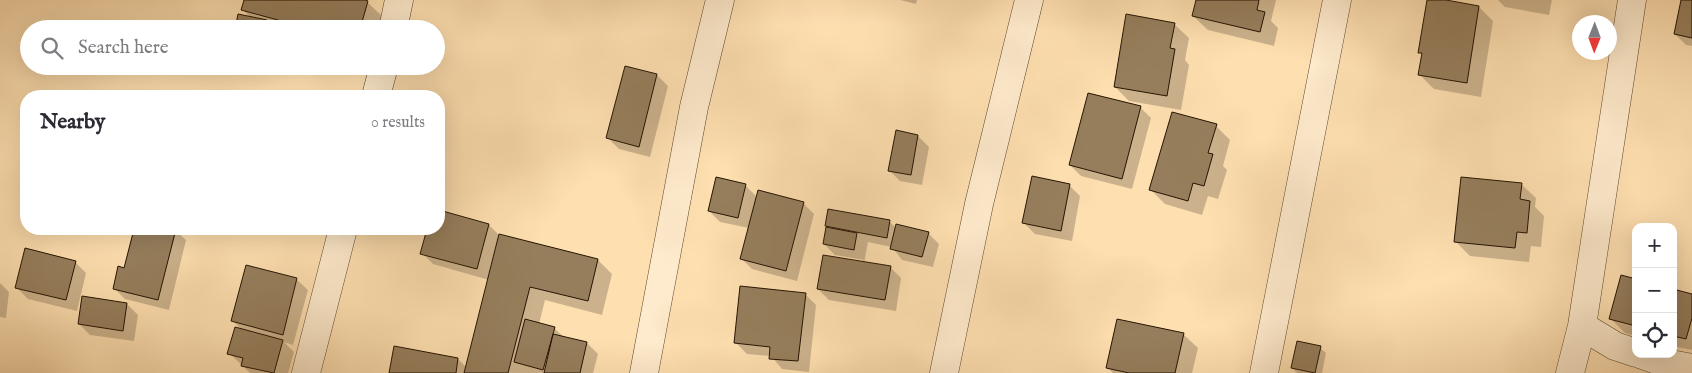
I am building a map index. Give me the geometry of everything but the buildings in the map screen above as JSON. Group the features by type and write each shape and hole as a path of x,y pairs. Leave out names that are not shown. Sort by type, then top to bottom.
{"street":[{"path":"394,20 399,0"},
{"path":"644,373 694,107 720,0"},
{"path":"944,373 979,204 1029,0"},
{"path":"1264,373 1337,0"},
{"path":"1570,373 1582,326 1632,0"},
{"path":"378,90 382,75"},
{"path":"306,373 341,235"},
{"path":"1582,326 1615,346 1632,352"},
{"path":"1651,358 1665,363 1692,368"}]}
